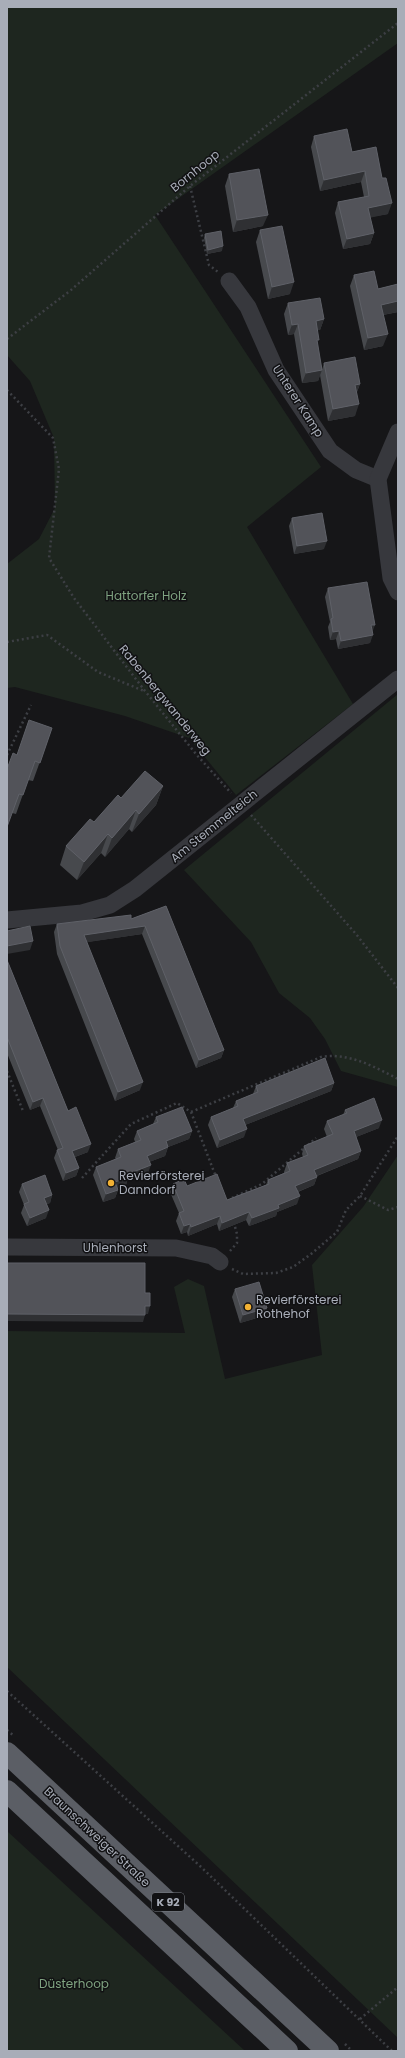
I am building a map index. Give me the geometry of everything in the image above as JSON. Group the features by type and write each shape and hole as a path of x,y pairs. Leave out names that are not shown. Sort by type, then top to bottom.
{"highway":[{"name":"Braunschweiger Straße","path":"7,1753 328,2051"},
{"name":"K 92","path":"7,1791 286,2051"}],"street":[{"name":"Unterer Kamp","path":"229,281 248,307 276,370 330,451 356,470 378,479"},
{"path":"398,432 378,479 392,578 398,592"},
{"name":"Am Stemmelteich","path":"7,920 82,913 110,905 135,890 398,679"},
{"name":"Uhlenhorst","path":"7,1248 176,1248 212,1256 220,1262"}],"path":[{"name":"Bornhoop","path":"7,339 71,290 190,186 398,23"},
{"path":"190,186 209,265 229,281"},
{"name":"Rabenbergwanderweg","path":"7,390 54,438 60,469 49,558 74,598 145,691 196,754 356,934 398,988"},
{"path":"7,642 47,635 98,672 145,691"},
{"path":"7,756 31,705"},
{"path":"191,1112 322,1057 333,1055 377,1068 398,1079"},
{"path":"7,1071 23,1111"},
{"path":"82,1178 131,1124 177,1103 191,1112 219,1183"},
{"path":"233,1221 237,1234 237,1243 220,1262 243,1274 256,1275 276,1273 294,1267 337,1232 346,1210 360,1196 398,1136"},
{"path":"226,1201 262,1184 316,1138"},
{"path":"211,1179 216,1177"},
{"path":"360,1196 388,1210 398,1206"},
{"path":"7,1691 200,1866 392,2051"},
{"path":"360,2019 398,1987"}],"green space":[{"name":"Hattorfer Holz","path":"7,7 398,7 398,43 155,215 321,467 247,527 353,704 236,795 189,738 125,716 15,687 7,688 7,564 39,539 55,508 54,438 30,381 7,355"},
{"path":"398,694 398,1087 341,1071 325,1039 310,1018 279,993 251,942 184,870"},
{"path":"398,1155 398,2038 7,1667 7,1331 185,1333 174,1287 188,1279 204,1286 225,1379 322,1355 312,1265 363,1207"},
{"name":"Düsterhoop","path":"7,1831 245,2051 7,2051"}],"building":[{"path":"347,129 352,152 376,147 382,178 386,178 392,203 368,208 374,233 347,239 338,202 369,196 365,171 324,180 314,136"},
{"path":"259,169 268,215 237,220 229,174"},
{"path":"282,226 294,282 272,287 260,230"},
{"path":"221,231 223,246 208,250 205,234"},
{"path":"374,271 378,289 398,284 398,301 381,305 388,334 368,338 354,275"},
{"path":"320,298 324,319 316,321 319,340 317,340 322,370 306,373 298,324 292,325 288,303"},
{"path":"355,357 360,384 355,385 359,404 333,409 324,363"},
{"path":"322,513 327,541 297,546 292,518"},
{"path":"367,582 375,625 371,625 373,635 341,641 339,631 333,632 331,619 333,618 328,588"},
{"path":"29,720 52,728 40,763 35,761 23,795 19,794 7,827 7,769 13,753 17,755"},
{"path":"145,771 163,786 139,814 136,810 112,838 108,834 84,862 66,846 90,819 94,822 118,795 121,798"},
{"path":"166,906 224,1050 199,1060 145,926 84,935 143,1082 118,1092 60,946 57,924 131,915 131,919"},
{"path":"30,926 33,941 7,946 7,931"},
{"path":"7,960 68,1111 76,1107 91,1144 72,1151 79,1168 66,1173 57,1150 63,1148 43,1098 33,1102 7,1037"},
{"path":"325,1058 334,1083 243,1119 247,1129 220,1140 211,1117 238,1106 236,1101 258,1092 256,1086"},
{"path":"374,1098 382,1120 354,1131 361,1151 314,1170 317,1177 295,1186 300,1196 278,1205 279,1208 252,1218 249,1212 222,1223 220,1216 191,1227 190,1224 184,1226 179,1213 184,1211 173,1184 184,1179 187,1186 217,1174 227,1200 269,1184 268,1180 290,1171 287,1163 308,1155 304,1146 333,1134 327,1121 347,1113 345,1110"},
{"path":"182,1107 192,1131 166,1141 168,1147 147,1156 151,1165 128,1174 129,1177 115,1182 118,1190 106,1194 96,1167 121,1157 118,1149 141,1140 137,1131 158,1122 156,1117"},
{"path":"45,1175 52,1195 44,1198 49,1210 30,1218 24,1204 29,1202 22,1184"},
{"path":"7,1263 145,1263 145,1293 150,1293 150,1306 145,1306 145,1315 7,1314"},
{"path":"259,1282 267,1308 243,1315 235,1289"}],"place":[{"name":"Revierförsterei Danndorf","path":"111,1183"},
{"name":"Revierförsterei Rothehof","path":"248,1307"}]}
